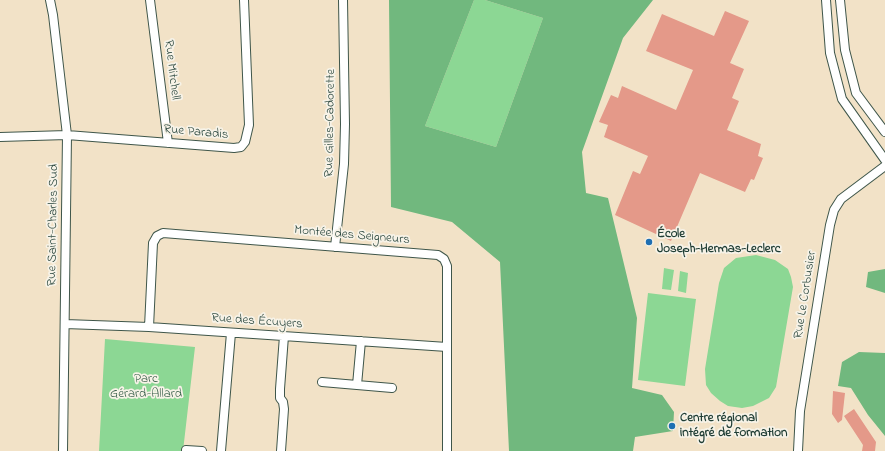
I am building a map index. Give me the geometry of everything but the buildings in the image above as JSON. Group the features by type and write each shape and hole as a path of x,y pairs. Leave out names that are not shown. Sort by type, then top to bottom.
{"street":[{"name":"Rue Saint-Charles Sud","path":"50,0 67,135 66,324 63,451"},
{"name":"Rue Mitchell","path":"150,0 168,143"},
{"name":"Rue Paradis","path":"0,137 67,135 234,148 241,147 245,142 249,125 244,0"},
{"name":"Rue Gilles-Cadorette","path":"335,247 344,164 345,124 343,0"},
{"path":"826,0 830,53 842,99 885,160"},
{"path":"840,0 845,50 856,93 885,132"},
{"name":"Rue Le Corbusier","path":"798,451 800,408 830,225 834,210 841,199 885,166"},
{"name":"Montée des Seigneurs","path":"149,327 153,243 157,236 163,233 438,255 444,259 447,266 447,451"},
{"name":"Rue des Écuyers","path":"66,324 149,327 447,347"},
{"path":"221,451 231,333"},
{"path":"281,451 284,409 283,402 280,398 280,389 284,336"},
{"path":"357,385 361,341"},
{"path":"322,382 392,388"},
{"path":"186,450 202,451"}],"green space":[{"path":"389,0 474,0 425,126 496,147 543,18 485,0 653,0 623,38 582,152 586,193 608,198 637,318 632,388 662,395 674,412 673,431 635,437 633,451 509,451 500,262 452,222 391,207"},
{"path":"474,0 485,0 543,18 496,147 425,126"},
{"path":"756,255 775,260 788,269 793,287 776,387 769,398 753,406 742,408 728,406 711,393 706,385 705,369 719,283 724,268 736,258"},
{"path":"664,268 674,270 671,290 662,289"},
{"path":"885,269 885,293 866,287 868,272"},
{"path":"680,271 688,273 686,293 678,291"},
{"path":"648,293 696,299 685,386 638,380"},
{"name":"Parc Gérard-Allard","path":"105,339 195,347 183,451 99,451"},
{"path":"859,352 885,353 885,436 868,415 851,388 838,386 842,362"}],"place":[{"name":"École Joseph-Hermas-Leclerc","path":"649,242"},
{"name":"Centre régional intégré de formation","path":"672,426"}]}
